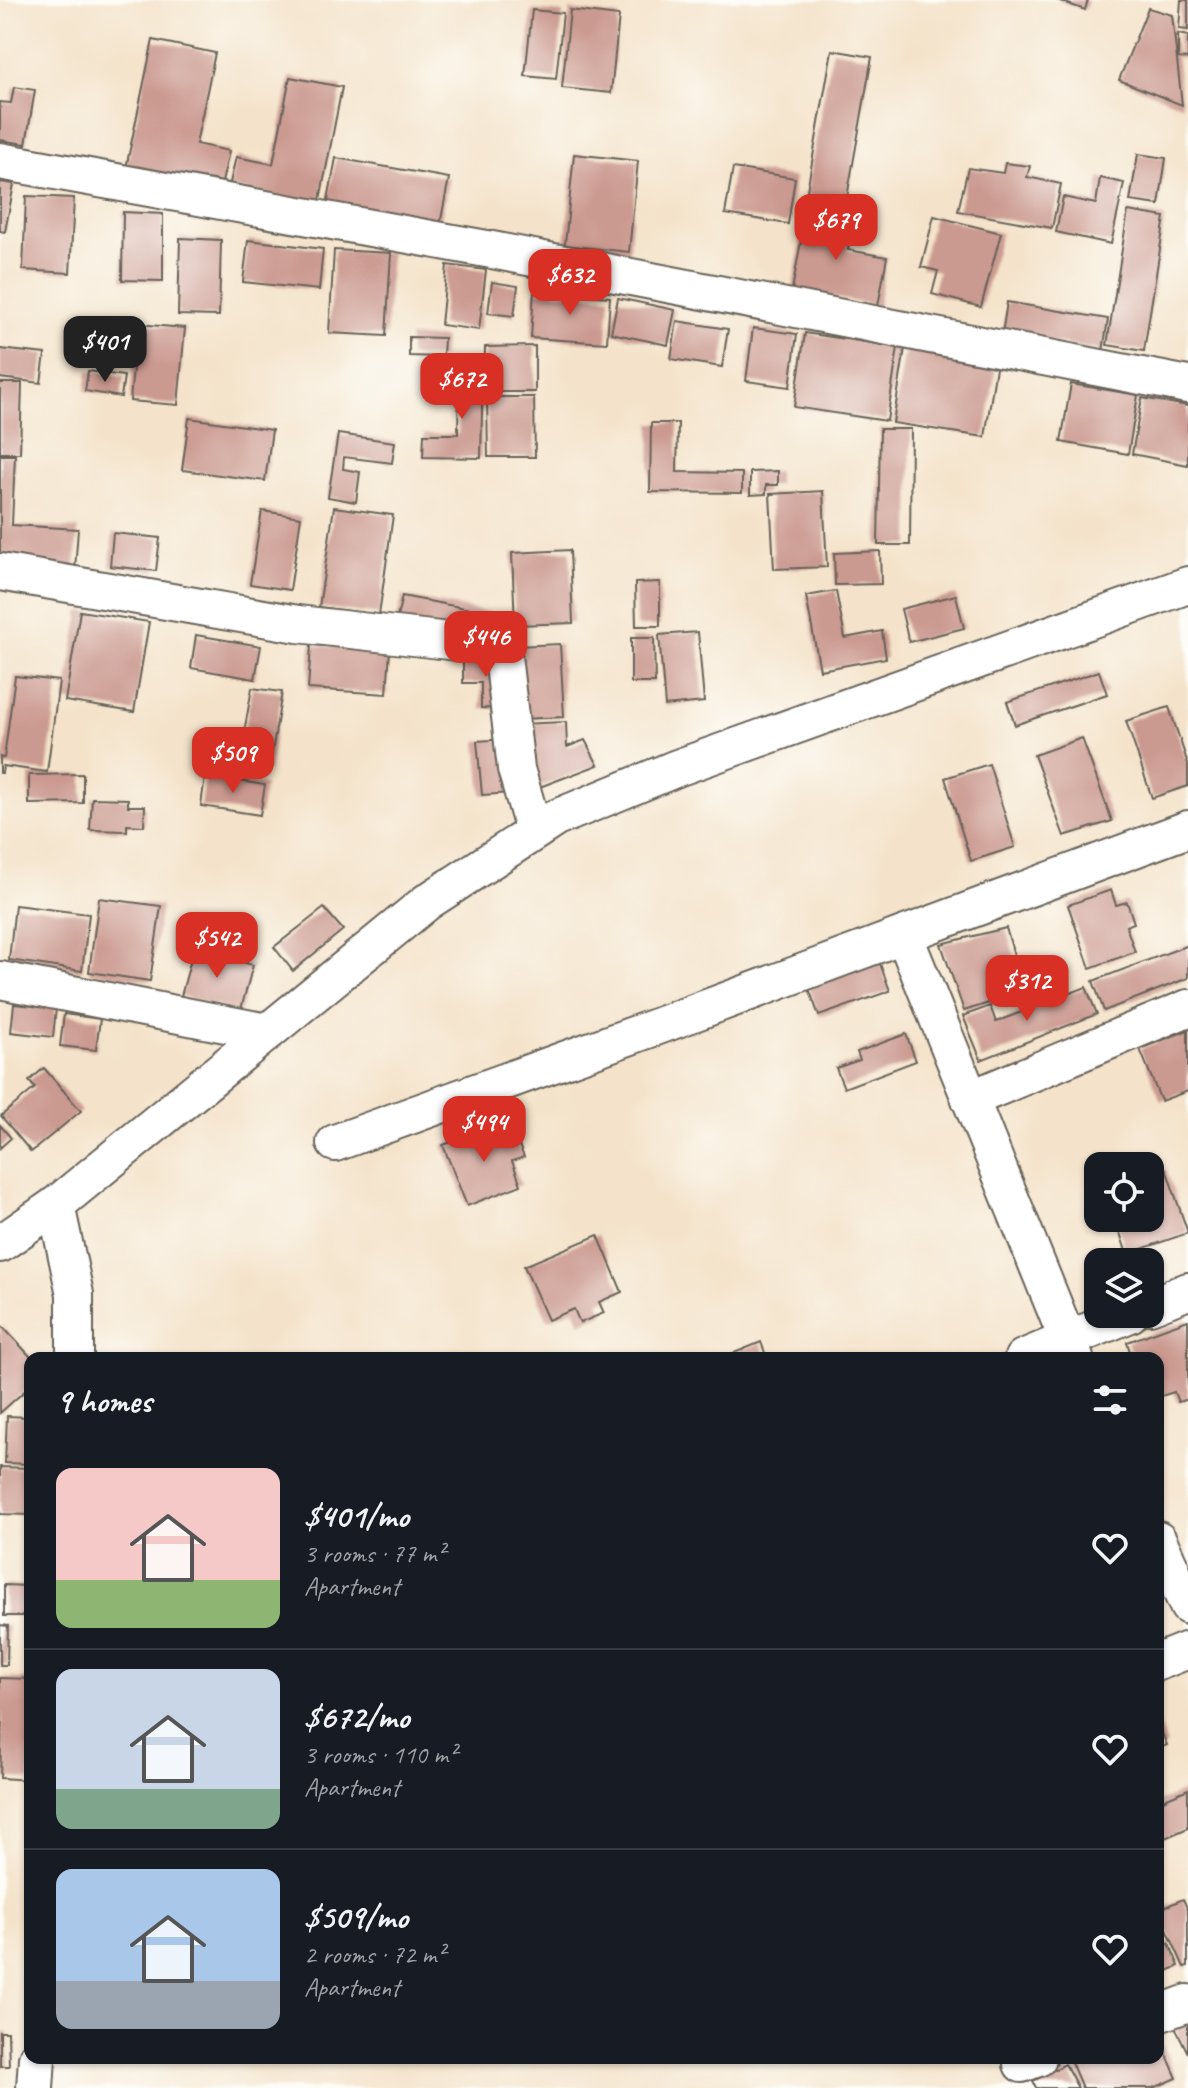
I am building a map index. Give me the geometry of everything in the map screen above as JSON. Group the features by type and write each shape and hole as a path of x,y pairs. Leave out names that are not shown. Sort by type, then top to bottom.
{"street":[{"path":"0,161 492,250 1188,385"},
{"path":"0,572 298,624 502,647 516,769 534,831"},
{"path":"0,1244 56,1205 427,902 556,818 677,768 1188,585"},
{"path":"335,1143 1188,829"},
{"path":"904,935 1070,1349 1106,1328"},
{"path":"0,980 267,1032"},
{"path":"970,1099 1188,1008"},
{"path":"56,1205 75,1294 75,1352"},
{"path":"1164,1300 1188,1291"},
{"path":"1164,1553 1188,1606"},
{"path":"1164,1660 1188,1650"},
{"path":"1164,2012 1188,2003"},
{"path":"35,2088 37,2064"}],"building":[{"path":"1057,0 1088,0 1085,10"},
{"path":"1181,0 1188,0 1188,30 1179,29"},
{"path":"1148,8 1172,15 1182,105 1119,80"},
{"path":"532,10 563,13 556,79 525,76"},
{"path":"570,10 619,16 611,93 562,88"},
{"path":"1178,34 1188,36 1188,59 1178,58"},
{"path":"153,40 215,53 196,144 229,151 221,187 126,168"},
{"path":"832,50 872,57 846,203 806,196"},
{"path":"290,77 342,87 319,205 229,187 236,157 273,164"},
{"path":"14,87 35,90 26,144 0,140 0,102 11,103"},
{"path":"574,154 638,161 629,252 565,245"},
{"path":"1138,154 1166,158 1159,205 1130,201"},
{"path":"336,158 449,178 440,225 327,205"},
{"path":"1005,163 1030,166 1027,177 1061,184 1052,228 958,211 968,168 1003,173"},
{"path":"733,168 795,178 788,224 725,214"},
{"path":"1100,178 1124,183 1111,244 1056,232 1063,197 1096,204"},
{"path":"0,182 14,184 5,232 0,231"},
{"path":"26,196 74,198 70,273 23,270"},
{"path":"807,209 854,217 848,250 887,257 878,306 792,290"},
{"path":"1128,211 1165,217 1144,351 1107,345"},
{"path":"123,212 163,214 163,281 122,280"},
{"path":"934,216 1001,233 981,307 932,294 938,271 921,267"},
{"path":"180,238 221,240 219,316 178,315"},
{"path":"248,240 323,249 319,290 243,282"},
{"path":"334,250 391,253 386,336 329,333"},
{"path":"447,265 486,270 479,330 441,325"},
{"path":"492,282 518,286 514,316 488,313"},
{"path":"534,291 610,297 607,343 531,338"},
{"path":"618,298 675,310 668,345 611,333"},
{"path":"1007,302 1108,319 1103,351 1002,334"},
{"path":"677,321 728,329 722,367 671,359"},
{"path":"137,324 185,328 178,405 130,401"},
{"path":"753,328 797,334 790,387 746,381"},
{"path":"805,333 898,347 887,421 794,407"},
{"path":"409,337 444,338 443,357 409,356"},
{"path":"535,346 535,392 484,392 485,347"},
{"path":"905,348 997,361 985,437 893,423"},
{"path":"0,349 45,354 41,383 0,378"},
{"path":"459,367 483,367 481,458 423,457 424,434 458,434"},
{"path":"88,371 124,376 121,397 85,391"},
{"path":"0,383 22,383 20,453 0,453"},
{"path":"1071,384 1138,395 1128,454 1061,442"},
{"path":"487,397 534,397 535,457 488,457"},
{"path":"1142,398 1188,406 1188,465 1132,454"},
{"path":"189,418 272,430 265,481 182,470"},
{"path":"651,423 678,423 677,472 742,473 742,493 650,492"},
{"path":"880,429 911,429 910,545 878,545"},
{"path":"338,434 395,442 392,463 344,457 343,469 360,472 356,502 328,497"},
{"path":"0,455 15,455 12,525 78,529 75,570 0,565"},
{"path":"778,471 778,485 766,485 766,494 750,495 750,472"},
{"path":"823,491 827,567 774,569 770,494"},
{"path":"334,507 393,515 379,615 319,607"},
{"path":"262,511 301,517 290,590 250,584"},
{"path":"113,533 160,538 156,571 110,566"},
{"path":"570,550 573,623 515,625 512,553"},
{"path":"880,551 881,584 835,585 834,553"},
{"path":"660,582 660,626 636,626 635,583"},
{"path":"836,591 845,638 882,631 886,658 820,670 806,596"},
{"path":"956,595 964,628 909,642 901,609"},
{"path":"402,596 491,613 492,638 396,622"},
{"path":"80,611 149,622 134,712 65,701"},
{"path":"698,632 704,702 665,706 659,635"},
{"path":"196,635 261,646 255,679 191,668"},
{"path":"631,638 654,638 655,683 631,683"},
{"path":"560,644 564,717 520,719 516,646"},
{"path":"311,645 390,650 387,694 308,689"},
{"path":"463,658 502,658 502,709 481,708 481,683 463,683"},
{"path":"1099,671 1107,694 1015,725 1007,702"},
{"path":"15,676 59,681 47,772 3,766 0,773 0,757 4,758"},
{"path":"252,688 282,692 269,771 238,766"},
{"path":"1169,707 1188,764 1188,786 1152,798 1126,721"},
{"path":"566,722 567,747 585,740 598,765 529,791 520,724"},
{"path":"1082,738 1112,821 1064,836 1034,755"},
{"path":"508,739 512,793 482,795 477,741"},
{"path":"989,764 1015,847 971,861 945,778"},
{"path":"83,774 83,803 29,804 29,775"},
{"path":"205,776 265,785 260,815 201,806"},
{"path":"92,798 128,799 128,806 145,806 144,826 127,825 127,831 90,830"},
{"path":"1111,890 1116,905 1127,902 1134,923 1126,926 1135,952 1090,968 1068,905"},
{"path":"99,898 161,906 150,981 89,972"},
{"path":"15,905 89,914 82,971 9,960"},
{"path":"324,908 343,930 293,971 274,947"},
{"path":"1006,928 1020,975 989,984 992,1002 964,1011 941,944"},
{"path":"1188,945 1188,978 1104,1011 1093,981"},
{"path":"194,948 253,965 240,1013 181,996"},
{"path":"879,961 890,991 819,1016 808,986"},
{"path":"1086,987 1097,1014 981,1060 963,1016 990,1006 996,1022"},
{"path":"14,1004 56,1008 53,1037 11,1032"},
{"path":"64,1014 100,1019 96,1050 60,1046"},
{"path":"1188,1030 1188,1091 1161,1101 1140,1049"},
{"path":"906,1034 916,1061 844,1088 836,1068 860,1060 857,1052"},
{"path":"44,1068 81,1111 31,1152 1,1116 35,1088 29,1081"},
{"path":"0,1125 11,1138 0,1148"},
{"path":"497,1125 503,1140 515,1136 524,1157 512,1161 521,1185 467,1206 443,1145"},
{"path":"1164,1170 1188,1233 1144,1248 1125,1248 1120,1232 1164,1232"},
{"path":"598,1235 622,1292 599,1302 604,1313 580,1323 574,1309 548,1320 524,1266"},
{"path":"1188,1320 1188,1399 1178,1402 1174,1392 1164,1395 1164,1352 1130,1352 1127,1342"},
{"path":"0,1327 26,1352 24,1391 0,1413"},
{"path":"761,1342 765,1352 737,1352"},
{"path":"7,1416 24,1417 24,1464 5,1463"},
{"path":"0,1467 24,1468 24,1515 0,1514"},
{"path":"4,1585 24,1586 24,1616 4,1616"},
{"path":"0,1625 8,1626 7,1665 0,1665"},
{"path":"0,1678 24,1679 24,1780 0,1778"},
{"path":"1188,1789 1188,1828 1164,1838 1164,1799"},
{"path":"1183,1899 1188,1910 1188,1966 1184,1967 1164,1923 1164,1907"},
{"path":"1169,1943 1179,1966 1164,1972 1164,1945"},
{"path":"1188,2016 1188,2053 1173,2023"},
{"path":"0,2032 8,2032 9,2066 0,2066"},
{"path":"1164,2049 1177,2078 1154,2088 1082,2088 1072,2064 1164,2064"},
{"path":"1065,2064 1078,2088 1036,2088 1033,2081"}]}
